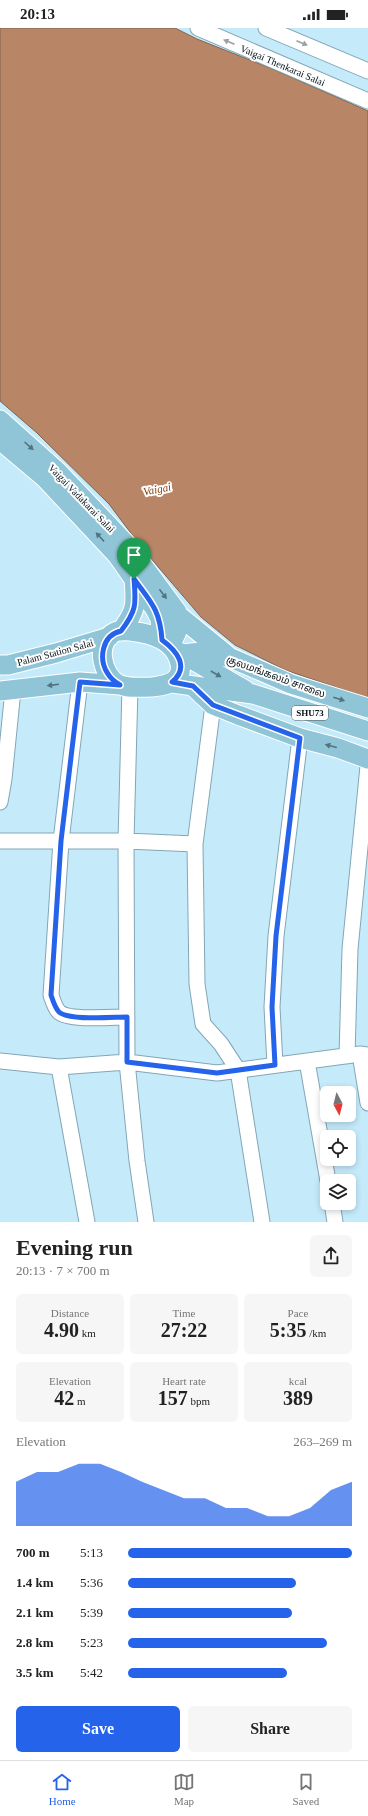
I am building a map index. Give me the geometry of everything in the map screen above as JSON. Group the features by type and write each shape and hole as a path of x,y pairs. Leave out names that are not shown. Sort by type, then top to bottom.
{"main road":[{"name":"Vaigai Vadakarai Salai","path":"0,420 57,472 129,547 178,615 231,658"},
{"name":"Vaigai Vadakarai Salai","path":"0,440 45,478 117,555 155,609 172,647"},
{"path":"125,686 108,675 103,662 104,648 131,618 134,609 134,579"},
{"path":"172,682 178,676 181,667 172,647 180,623 178,615"},
{"name":"SHU73","path":"115,634 144,633 172,647 253,694"},
{"name":"Palam Station Salai","path":"0,665 8,665 56,653 115,634"},
{"name":"குலமங்கலம் சாலை","path":"172,647 231,658 291,684 368,708"},
{"name":"SHU73","path":"6,691 80,682 125,686 155,686 172,682 253,694 368,731"},
{"path":"193,686 213,705 300,738 338,748 368,759"}],"street":[{"name":"Vaigai Thenkarai Salai","path":"198,28 368,102"},
{"path":"266,28 368,71"},
{"path":"80,682 61,841 51,995 54,1005 60,1013 69,1016 127,1017"},
{"path":"125,686 127,1062 137,1161 146,1222"},
{"path":"0,802 4,779 6,691"},
{"path":"213,705 195,844 197,984 203,1024 221,1044 238,1070 262,1222"},
{"path":"275,1065 272,1007 276,936 300,738"},
{"path":"368,766 350,949 358,1055 368,1103"},
{"path":"0,841 126,841 195,844"},
{"path":"0,1062 59,1067 127,1062 217,1073 358,1055"},
{"path":"308,1061 327,1174"},
{"path":"59,1067 87,1222"},
{"path":"333,1210 335,1222"}],"water":[{"name":"Vaigai","path":"0,28 175,28 197,39 275,70 368,111 368,698 285,670 235,645 201,617 142,548 109,504 37,433 0,401"}],"route":[{"path":"134,579 155,609 160,619 162,640 175,650 178,656 181,667 180,672 176,679 172,682 193,686 213,705 300,738 276,936 272,1007 275,1065 217,1073 127,1062 127,1017 69,1016 60,1013 54,1005 51,995 61,841 70,755 80,682 120,685 108,675 104,668 103,654 109,637 116,632 121,631 133,614 135,599 134,579"}]}
